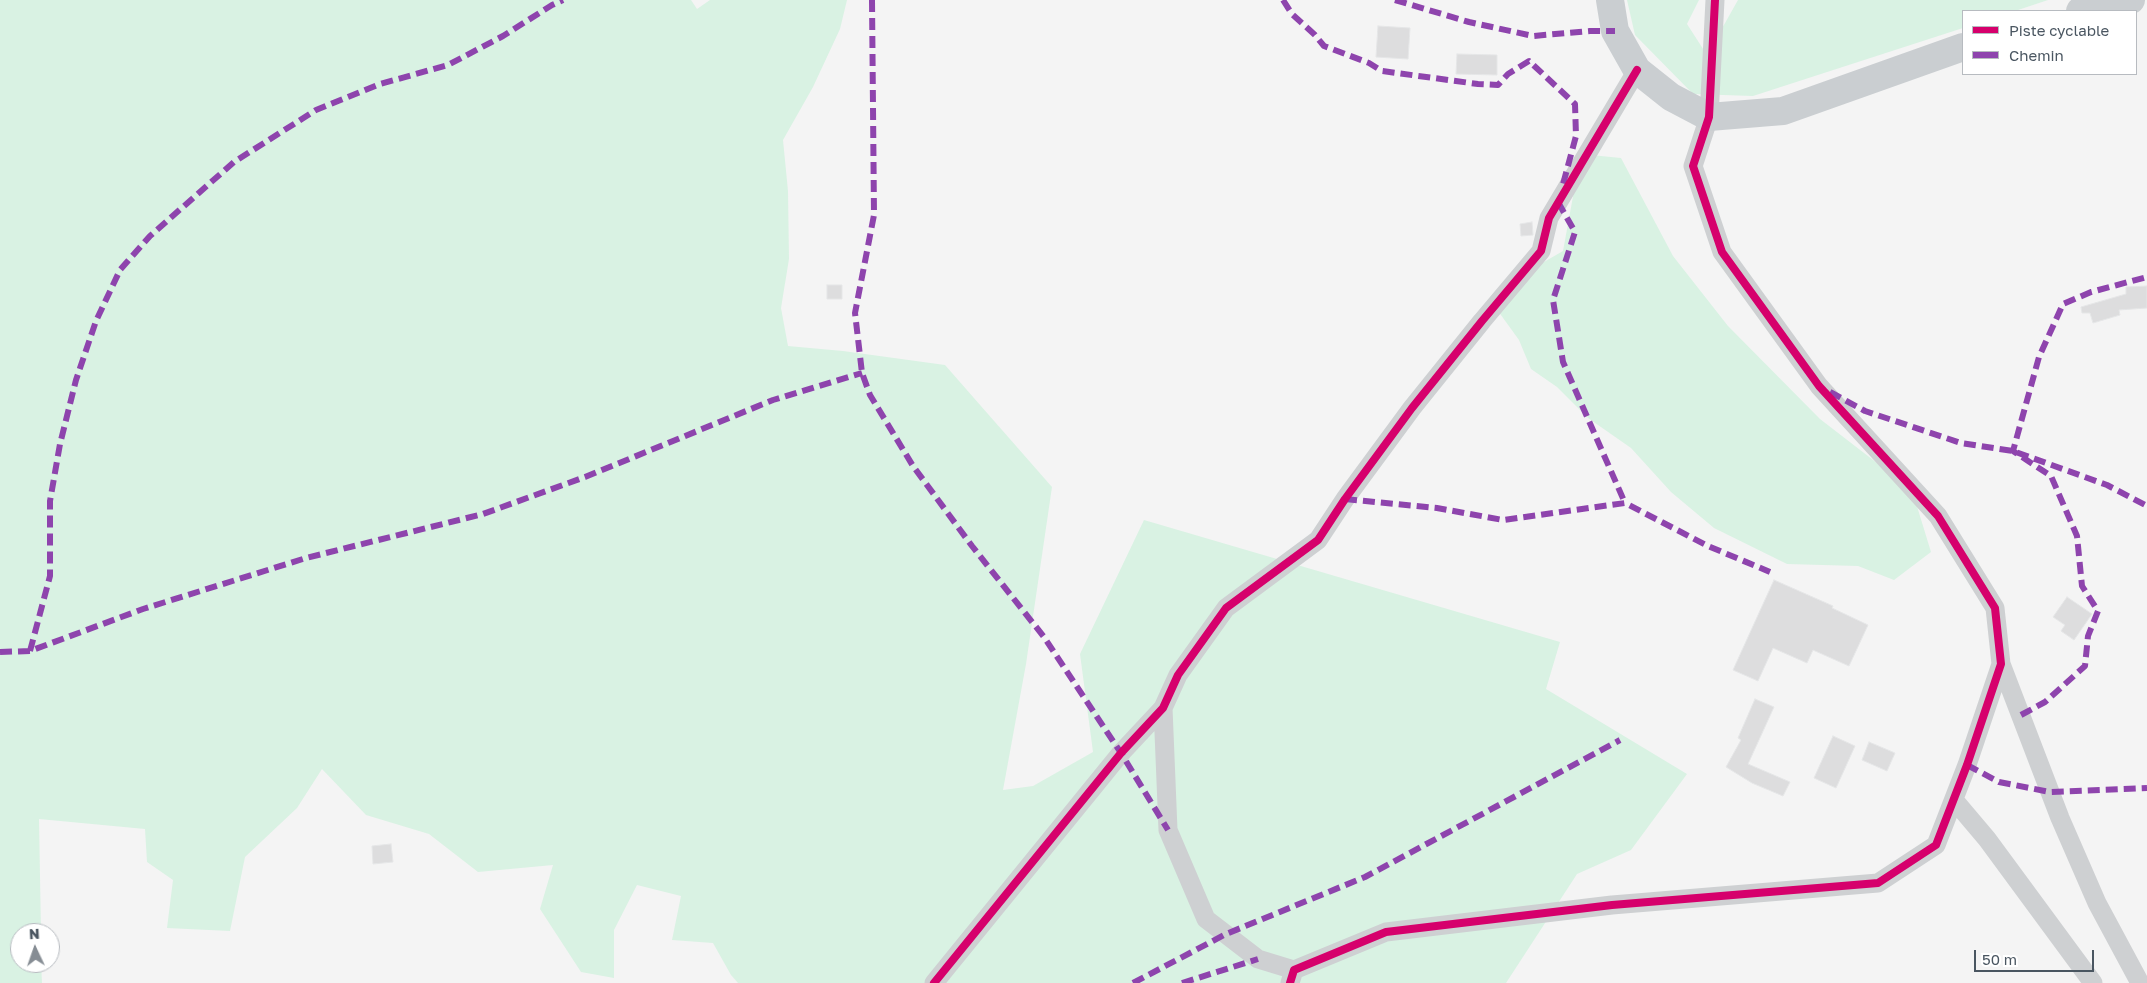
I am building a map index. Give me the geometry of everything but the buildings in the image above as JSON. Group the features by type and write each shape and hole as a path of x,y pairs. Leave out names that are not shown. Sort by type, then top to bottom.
{"main road":[{"path":"1610,0 1615,31 1637,70 1671,97 1709,117 1783,111 1962,47"},
{"path":"2085,10 2131,0"}],"street":[{"path":"1715,0 1709,117 1693,166 1722,252 1819,386 1938,516 1995,608 2001,664 2074,852 2097,904 2140,983"},
{"path":"934,983 1121,753 1163,708 1178,675 1226,608 1318,540 1345,499 1412,408 1541,251 1549,218 1637,70"},
{"path":"1163,708 1168,830 1206,919 1258,959 1292,976 1386,932 1612,905 1878,883 1936,845 1954,800 2001,664"},
{"path":"1954,800 1987,839 2093,983"}],"green space":[{"path":"0,0 691,0 697,9 710,0 847,0 840,29 813,87 783,140 788,191 789,259 781,308 788,346 843,351 945,365 1052,487 1026,664 1003,790 1033,786 1093,752 1080,654 1144,520 1560,642 1546,689 1687,774 1631,850 1577,874 1506,983 738,983 731,975 713,943 672,940 681,896 637,885 614,930 614,978 581,972 540,909 553,865 478,872 429,834 366,815 322,769 297,808 245,857 230,931 167,928 173,880 147,862 145,829 39,819 41,923 10,923 10,973 42,973 42,983 0,983"},
{"path":"1627,0 1699,0 1687,24 1707,55 1738,0 2048,0 2018,10 1962,10 1962,28 1753,96 1693,94 1635,35"},
{"path":"1591,155 1621,158 1673,256 1728,326 1820,419 1912,490 1931,552 1894,580 1858,566 1787,564 1714,528 1671,492 1631,448 1588,418 1557,387 1531,369 1519,340 1498,311 1537,266 1563,251 1574,191"}],"marked path":[{"path":"30,651 50,576 50,501 60,444 76,380 96,321 120,270 150,236 234,162 316,110 380,84 448,65 503,36 563,0"},
{"path":"872,0 874,215 855,313 862,373 870,395 913,466 972,546 1044,637 1121,753 1168,830"},
{"path":"1283,0 1292,14 1324,46 1369,63 1382,71 1498,85 1508,74 1529,61 1575,104 1576,136 1562,188"},
{"path":"1395,0 1469,22 1533,36 1590,31 1615,31"},
{"path":"1558,202 1575,232 1553,300 1563,362 1625,503"},
{"path":"2021,715 2045,702 2085,666 2088,636 2098,611 2082,586 2077,536 2051,476 2013,451 2039,357 2063,304 2091,292 2147,277"},
{"path":"0,652 30,651 143,609 306,558 483,514 585,477 773,400 862,373"},
{"path":"1830,392 1865,411 1961,443 2013,451 2107,485 2147,506"},
{"path":"1345,499 1437,508 1503,520 1625,503 1708,546 1770,572"},
{"path":"1133,983 1226,934 1365,877 1620,740"},
{"path":"1967,765 1999,782 2050,792 2147,788"},
{"path":"1182,983 1258,959"}],"cycle path":[{"path":"1290,983 1294,970 1386,932 1612,905 1878,883 1936,845 1967,765 2001,664 1995,608 1938,516 1819,386 1722,252 1693,166 1709,117 1715,0"},
{"path":"934,983 1121,753 1163,708 1178,675 1226,608 1318,540 1345,499 1412,408 1541,251 1549,218 1637,70"}]}
